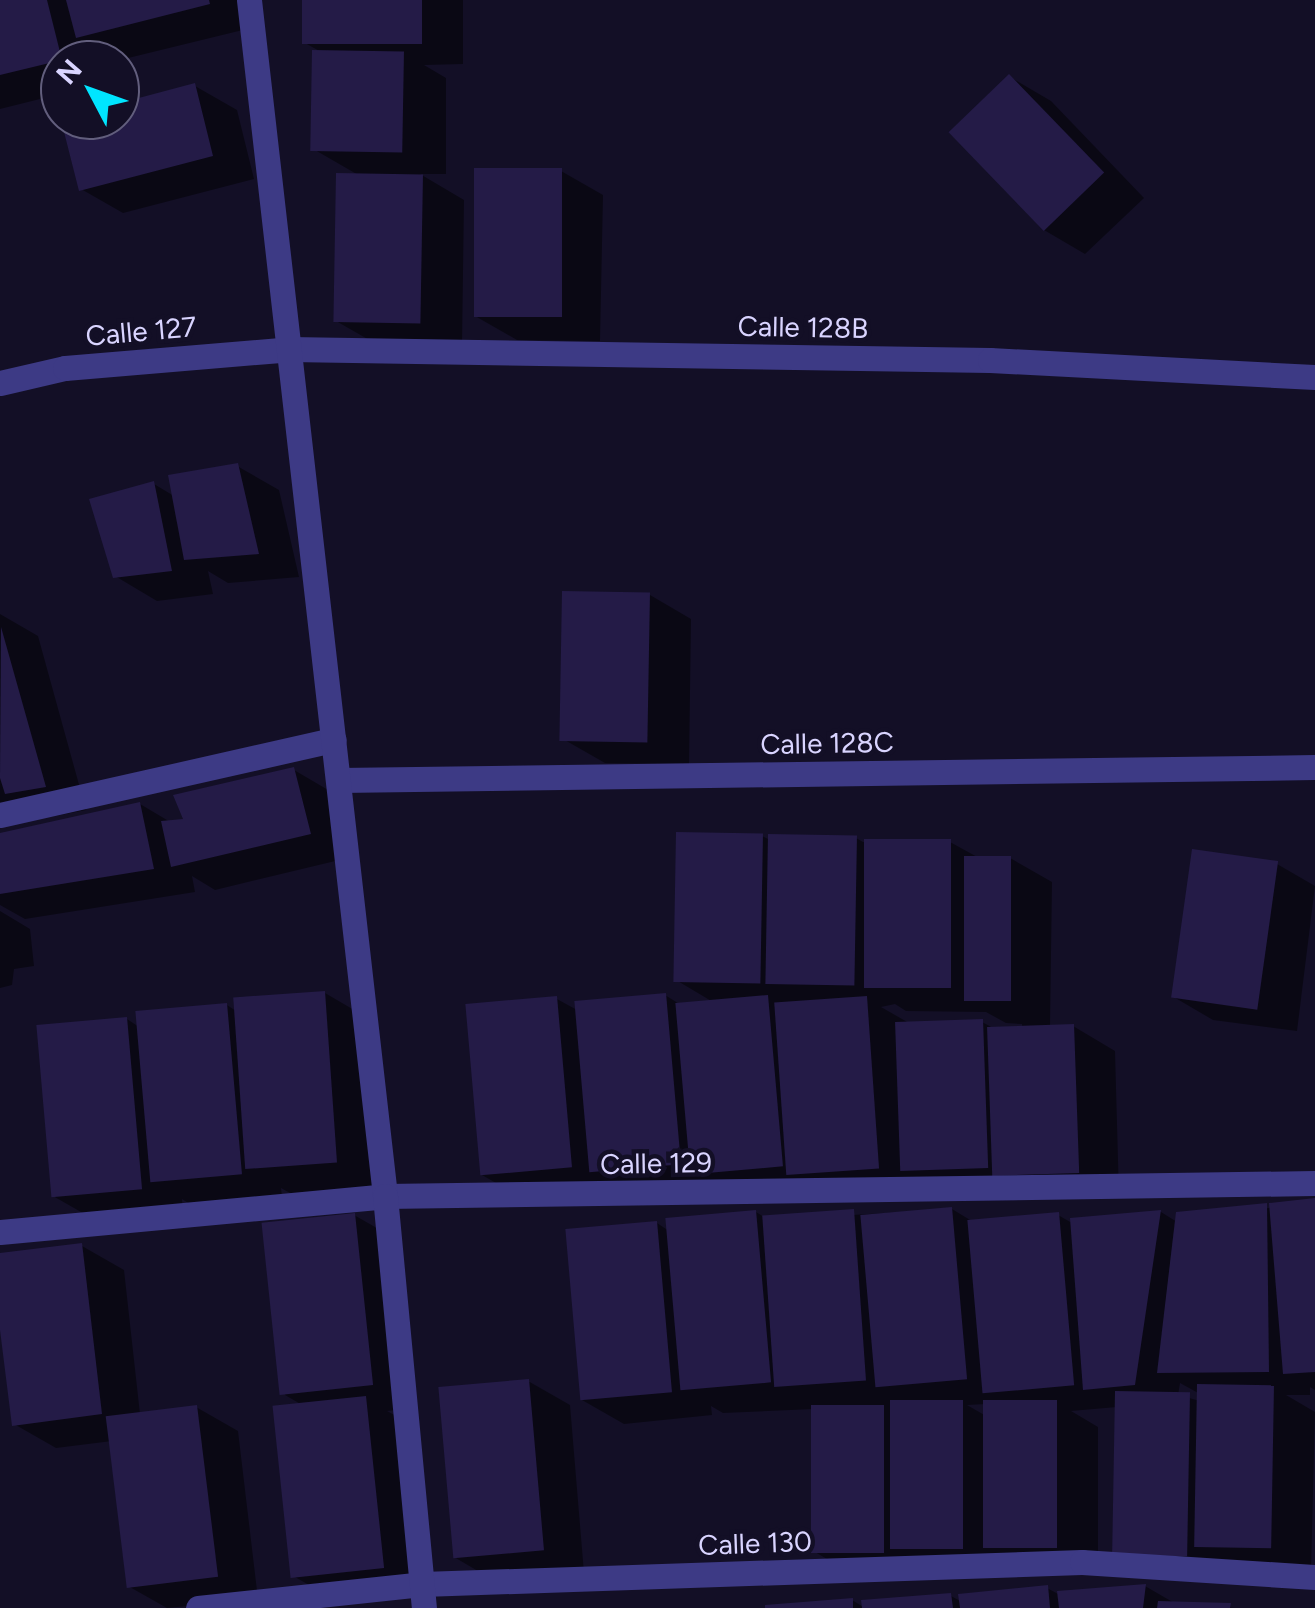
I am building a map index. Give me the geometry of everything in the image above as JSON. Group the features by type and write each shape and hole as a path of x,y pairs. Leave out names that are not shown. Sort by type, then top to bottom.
{"street":[{"path":"249,0 385,1196 423,1596"},
{"name":"Calle 128B","path":"289,349 990,360 1315,377"},
{"name":"Calle 127","path":"0,382 64,368 289,349"},
{"path":"0,815 334,740"},
{"name":"Calle 128C","path":"339,780 1315,767"},
{"name":"Calle 129","path":"0,1232 385,1196 1315,1183"},
{"name":"Calle 130","path":"198,1608 1082,1562 1315,1577"}],"building":[{"path":"0,0 47,0 57,40 40,40 40,65 0,75"},
{"path":"66,0 209,0 210,4 76,38"},
{"path":"302,0 422,0 422,44 302,44"},
{"path":"312,50 404,52 402,153 310,151"},
{"path":"1009,74 1104,173 1044,231 949,132"},
{"path":"195,83 213,156 79,191 66,140 140,140 140,98"},
{"path":"474,168 562,168 562,317 474,317"},
{"path":"336,173 423,175 420,323 333,322"},
{"path":"238,463 259,554 184,560 168,475"},
{"path":"154,481 172,571 113,578 89,499"},
{"path":"562,591 650,593 647,743 559,741"},
{"path":"1,627 46,787 5,794 0,778"},
{"path":"294,767 311,834 171,867 161,821 183,819 173,795"},
{"path":"140,802 154,869 0,894 0,833"},
{"path":"676,832 763,834 760,983 673,982"},
{"path":"768,834 857,836 854,986 765,984"},
{"path":"864,839 951,839 951,988 864,988"},
{"path":"1192,849 1278,861 1257,1010 1171,998"},
{"path":"964,856 1011,856 1011,1001 964,1001"},
{"path":"325,991 337,1163 245,1169 233,997"},
{"path":"666,993 681,1164 589,1172 574,1001"},
{"path":"768,995 783,1166 690,1174 675,1003"},
{"path":"557,996 572,1167 480,1175 465,1004"},
{"path":"867,996 879,1169 786,1175 774,1002"},
{"path":"227,1003 242,1174 150,1182 135,1011"},
{"path":"127,1017 142,1189 51,1197 36,1025"},
{"path":"983,1019 988,1168 900,1171 895,1022"},
{"path":"1074,1024 1079,1173 992,1176 987,1027"},
{"path":"1315,1198 1315,1372 1283,1374 1269,1203"},
{"path":"1267,1203 1269,1372 1157,1373 1176,1212"},
{"path":"952,1207 967,1379 875,1387 860,1215"},
{"path":"854,1209 866,1381 774,1387 762,1215"},
{"path":"756,1210 771,1382 680,1390 665,1218"},
{"path":"1161,1210 1135,1385 1083,1390 1070,1218"},
{"path":"1059,1212 1074,1385 983,1393 967,1220"},
{"path":"355,1213 373,1385 280,1395 262,1223"},
{"path":"657,1221 672,1392 580,1400 565,1229"},
{"path":"82,1243 102,1414 12,1426 0,1330 0,1253"},
{"path":"529,1379 544,1550 453,1558 438,1387"},
{"path":"1197,1384 1274,1385 1271,1548 1194,1547"},
{"path":"1115,1391 1190,1392 1187,1556 1112,1555"},
{"path":"366,1396 384,1568 291,1578 273,1406"},
{"path":"890,1400 963,1400 963,1549 890,1549"},
{"path":"983,1400 1057,1400 1057,1548 983,1548"},
{"path":"197,1405 218,1577 127,1588 106,1416"},
{"path":"811,1405 884,1405 884,1553 811,1553"},
{"path":"1146,1584 1143,1608 1059,1608 1057,1591"},
{"path":"1048,1585 1050,1608 960,1608 958,1594"},
{"path":"951,1593 953,1608 862,1608 861,1600"},
{"path":"853,1598 853,1608 765,1608 765,1605"},
{"path":"1158,1601 1231,1603 1230,1608 1157,1608"}]}
